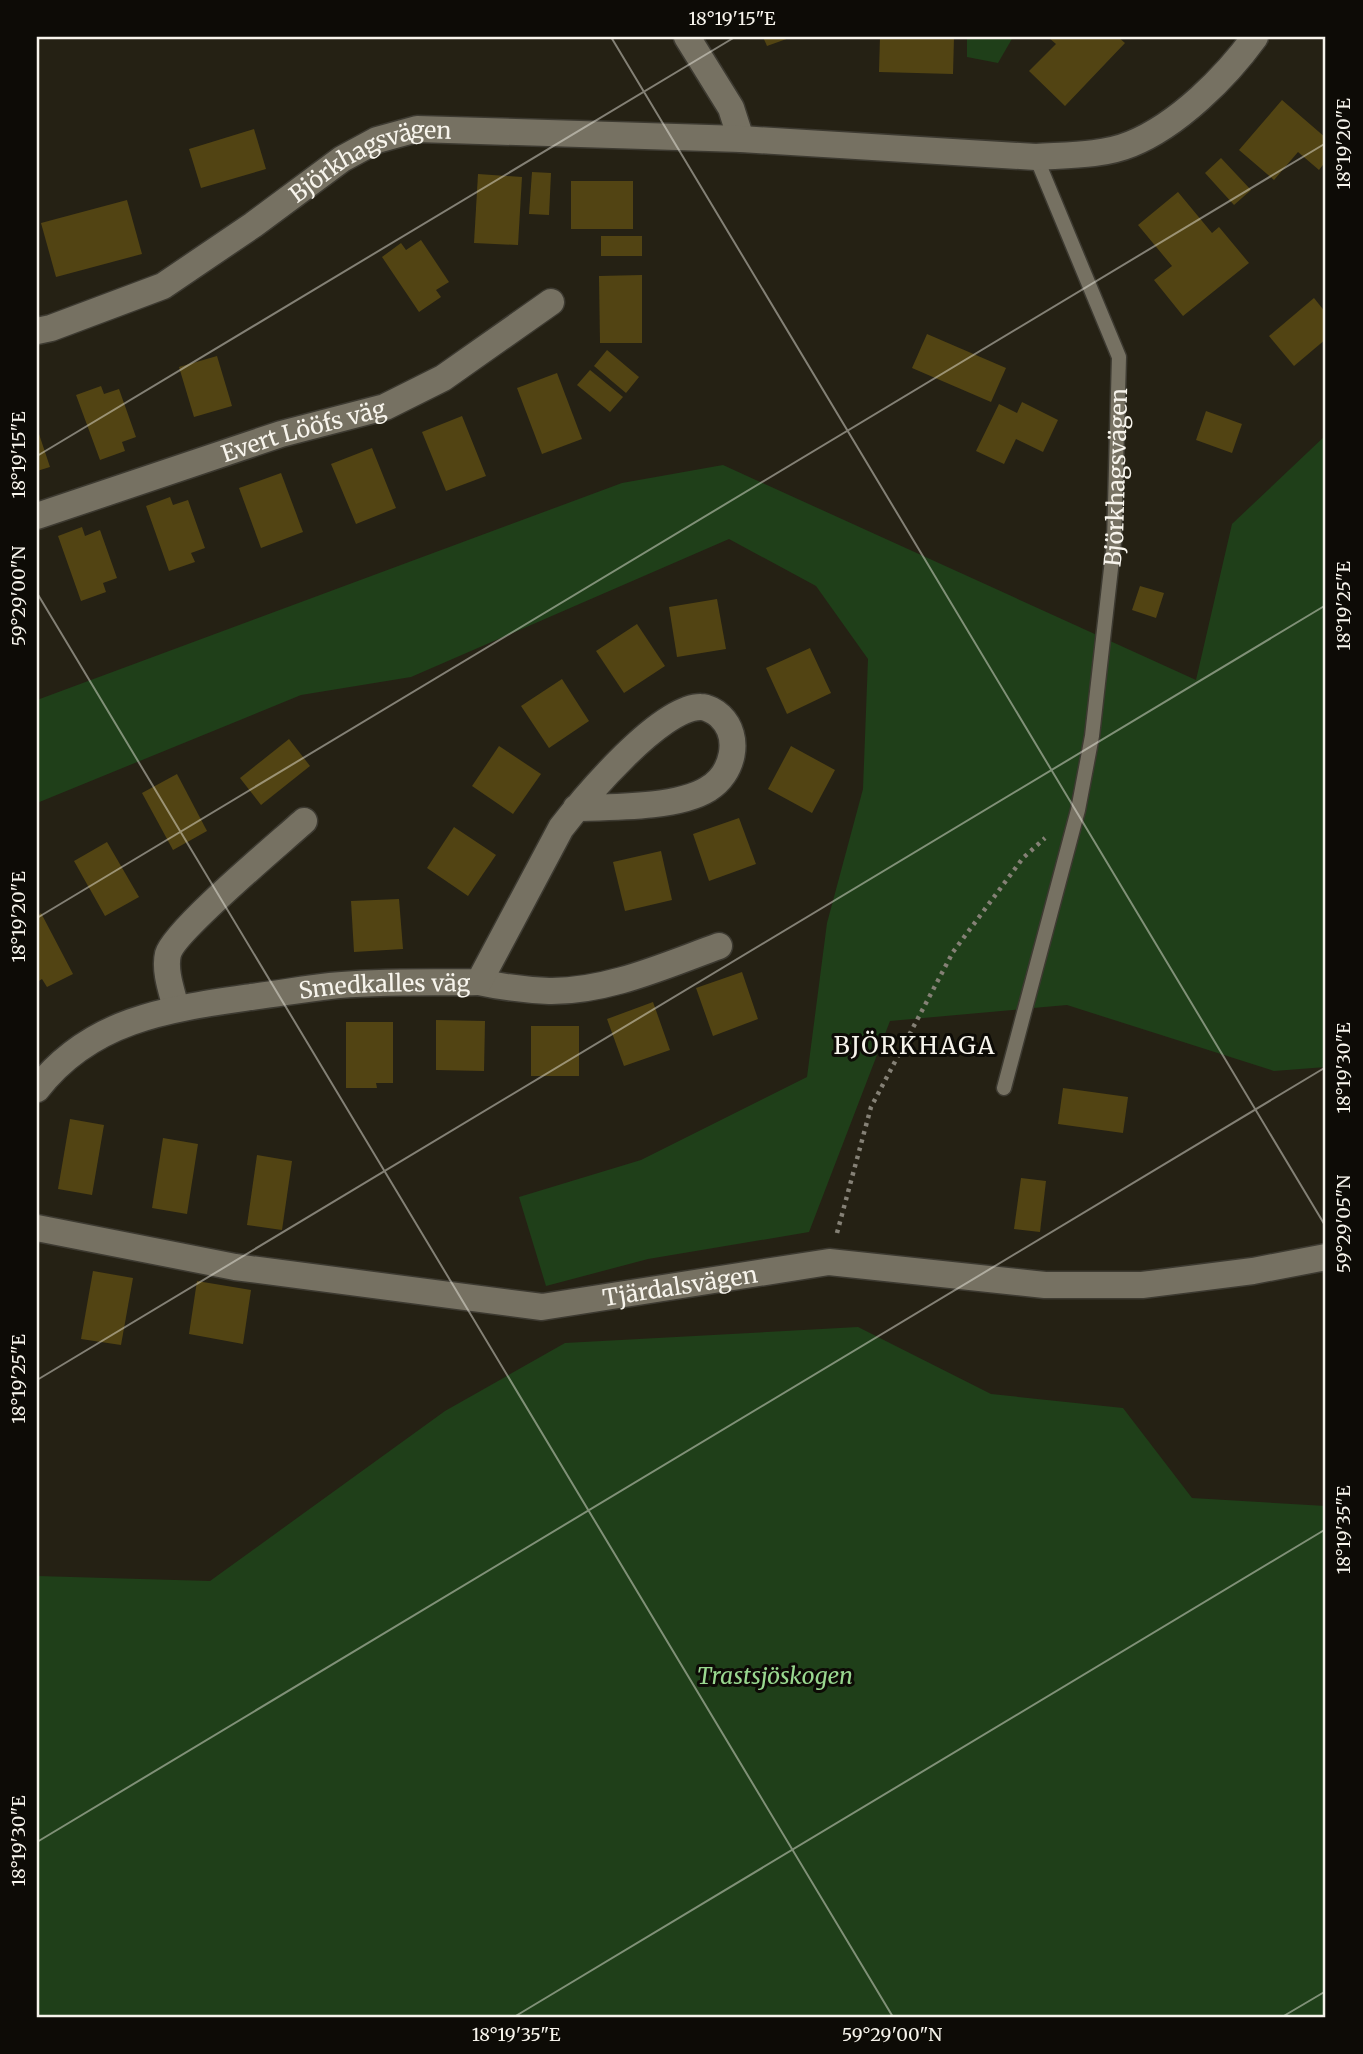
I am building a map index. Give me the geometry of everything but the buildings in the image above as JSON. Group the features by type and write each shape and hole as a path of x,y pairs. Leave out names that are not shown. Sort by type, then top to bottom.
{"street":[{"path":"687,37 731,108 741,139"},
{"name":"Björkhagsvägen","path":"37,331 163,286 253,225 342,159 393,134 416,129 741,139 1036,157 1103,151 1130,145 1158,131 1189,107 1241,57 1255,37"},
{"name":"Evert Lööfs väg","path":"37,516 281,434 385,407 443,378 551,302"},
{"name":"Smedkalles väg","path":"37,1089 76,1049 108,1031 176,1008 330,986 479,982 561,828 576,808 619,760 651,733 683,712 701,707 716,712 729,725 734,744 726,772 709,789 691,797 653,804 576,808"},
{"path":"176,1008 169,981 168,953 186,930 304,821"},
{"path":"479,982 513,989 551,991 595,986 719,946"},
{"name":"Tjärdalsvägen","path":"37,1228 235,1267 542,1307 829,1262 1045,1285 1142,1285 1253,1271 1326,1257"}],"lane":[{"name":"Björkhagsvägen","path":"1004,1088 1077,810 1091,736 1114,542 1119,357 1036,157"}],"path":[{"path":"829,1262 871,1107 953,952 1023,858 1077,810"}],"green space":[{"path":"967,37 1013,37 998,63 967,57"},
{"path":"1326,435 1326,1067 1274,1071 1067,1005 890,1021 809,1232 648,1259 546,1286 519,1197 641,1160 807,1077 827,923 863,789 868,659 816,586 729,539 411,677 301,695 37,803 37,700 622,483 723,465 1196,680 1232,524"},
{"name":"Trastsjöskogen","path":"858,1327 991,1394 1123,1408 1192,1498 1326,1506 1326,2017 37,2017 37,1576 210,1581 445,1411 565,1343"}],"district":[{"name":"BJÖRKHAGA","path":"915,1045"}]}
